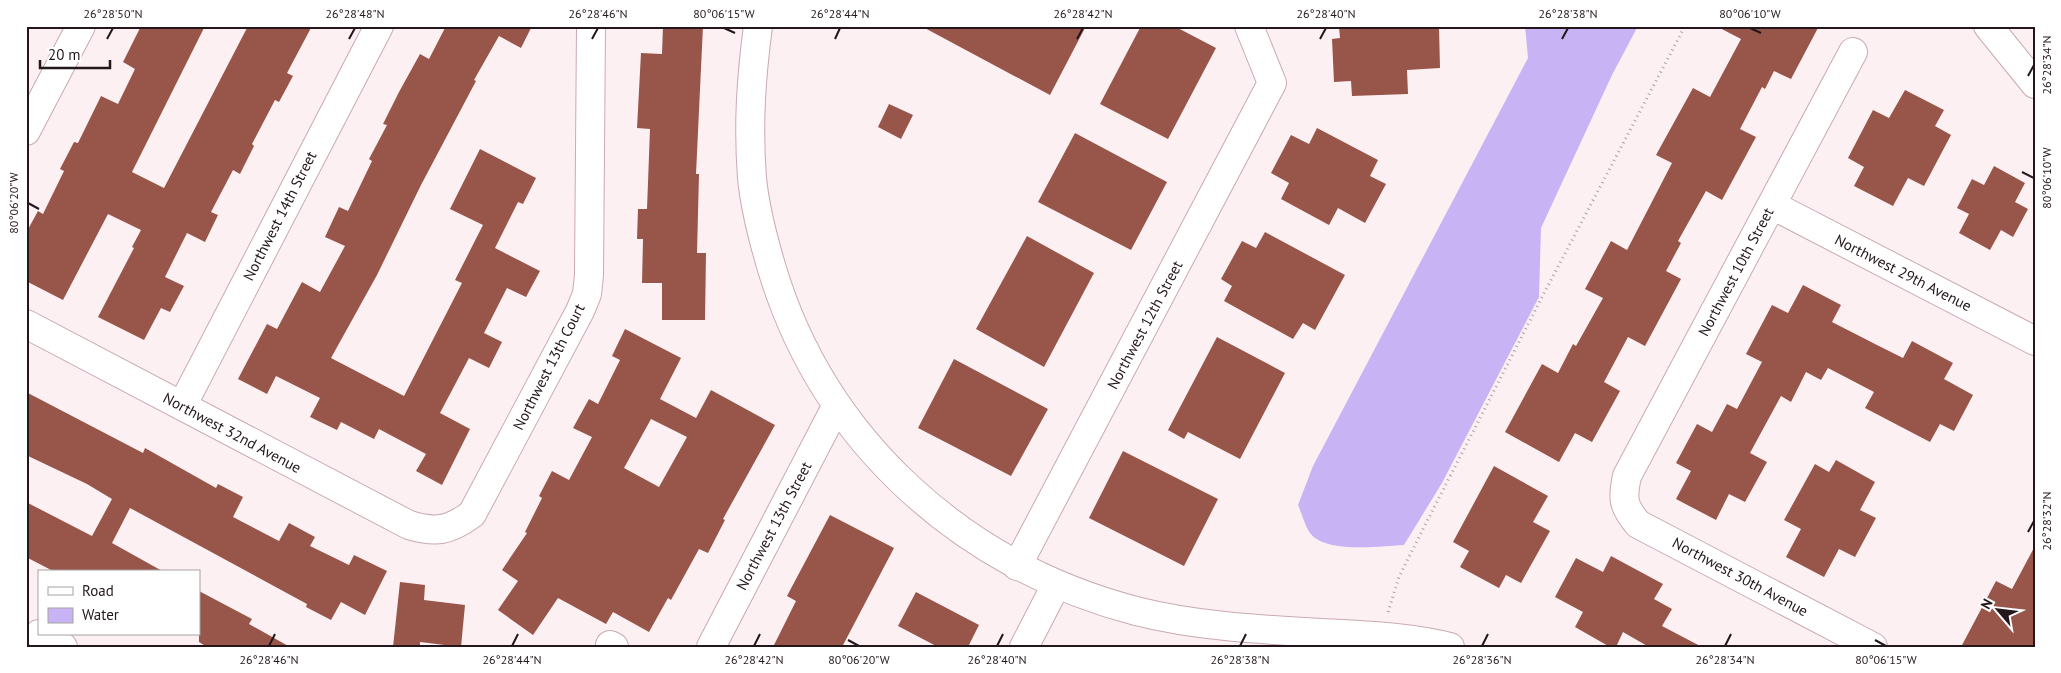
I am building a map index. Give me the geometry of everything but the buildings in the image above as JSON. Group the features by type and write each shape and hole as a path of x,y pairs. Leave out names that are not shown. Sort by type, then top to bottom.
{"street":[{"path":"26,131 81,26"},
{"name":"Northwest 14th Street","path":"182,406 379,26"},
{"name":"Northwest 13th Court","path":"442,530 458,524 472,514 587,294 589,275 591,26"},
{"path":"758,26 750,83 749,122 753,181 763,239 780,295 800,340 837,405 860,437 900,480 944,519 993,552 1017,566 1081,595 1138,611 1176,619 1339,640 1380,636 1432,642 1450,647"},
{"name":"Northwest 12th Street","path":"1017,566 1272,83 1249,26"},
{"path":"1988,26 2035,84"},
{"name":"Northwest 10th Street","path":"1623,493 1627,476 1853,52"},
{"name":"Northwest 29th Avenue","path":"1772,205 2035,341"},
{"name":"Northwest 32nd Avenue","path":"26,324 409,525 425,530 442,530"},
{"name":"Northwest 13th Street","path":"711,647 837,405"},
{"name":"Northwest 30th Avenue","path":"1623,493 1627,510 1638,524 1873,647"},
{"path":"1024,647 1056,585"},
{"path":"26,627 38,633"},
{"path":"43,636 63,647"}],"path":[{"path":"1380,636 1399,577 1542,297 1685,26"}],"water":[{"path":"1525,26 1638,26 1612,75 1541,228 1539,297 1442,483 1404,545 1354,547 1328,544 1317,540 1310,533 1298,505 1313,466 1528,58"}]}
